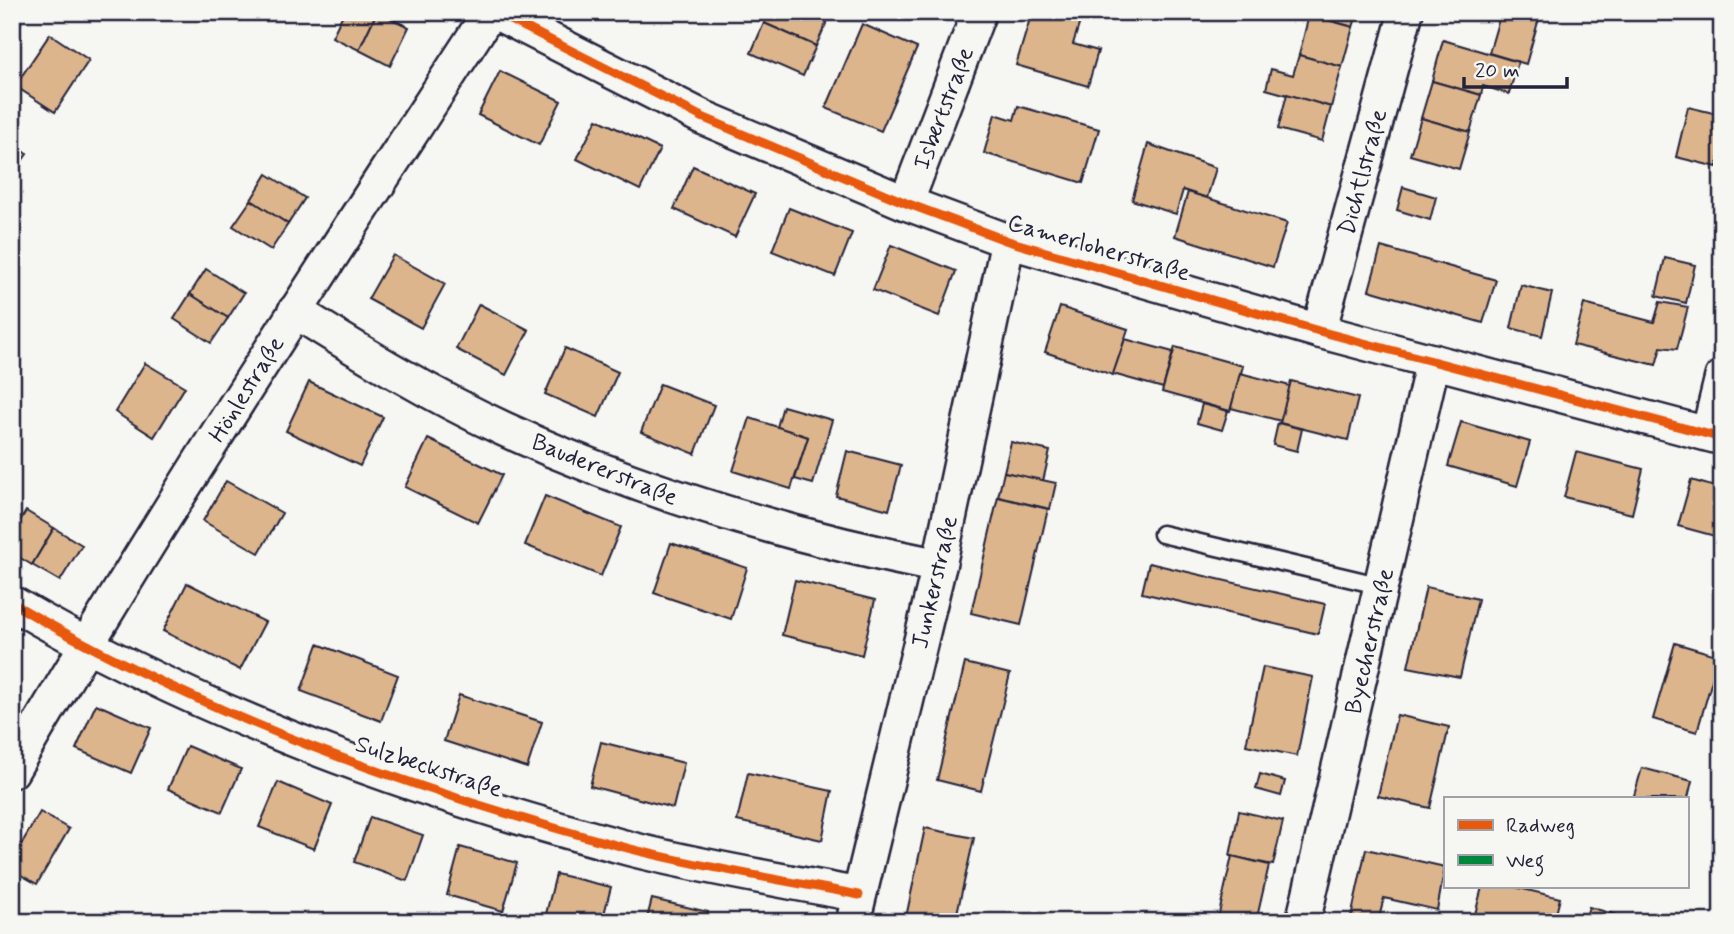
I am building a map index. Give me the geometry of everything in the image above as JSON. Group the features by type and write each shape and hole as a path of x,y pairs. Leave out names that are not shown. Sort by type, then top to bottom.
{"street":[{"name":"Camerloherstraße","path":"492,12 702,117 906,203 1008,241 1320,331 1715,436"},
{"name":"Hönlestraße","path":"12,771 84,646 295,311 492,12"},
{"name":"Isbertstraße","path":"906,203 979,12"},
{"name":"Dichtlstraße","path":"1320,331 1406,12"},
{"name":"Junkerstraße","path":"856,909 939,566 1008,241"},
{"name":"Baudererstraße","path":"295,311 385,368 492,423 613,474 695,505 779,530 939,566"},
{"name":"Byecherstraße","path":"1303,922 1433,361"},
{"path":"1715,436 1722,377"},
{"name":"Sulzbeckstraße","path":"12,603 84,646 283,737 422,786 632,849 856,909"}],"lane":[{"path":"1161,534 1381,586"}],"building":[{"path":"344,12 377,12 359,50 332,37"},
{"path":"377,12 409,27 390,66 359,50"},
{"path":"769,12 823,12 830,15 816,46 764,23"},
{"path":"1032,12 1083,12 1073,44 1098,51 1088,86 1016,65"},
{"path":"1300,12 1358,12 1353,27"},
{"path":"1501,12 1540,15 1526,64 1489,53"},
{"path":"1309,15 1353,27 1342,67 1299,55"},
{"path":"764,23 816,46 803,76 751,53"},
{"path":"862,24 917,48 881,131 826,108"},
{"path":"50,34 89,60 55,112 15,86"},
{"path":"1443,40 1518,62 1509,94 1483,86 1481,95 1432,81"},
{"path":"1299,55 1342,67 1331,107 1266,89 1271,69 1293,75"},
{"path":"500,71 561,101 539,145 478,115"},
{"path":"1432,81 1481,95 1470,132 1421,118"},
{"path":"1287,94 1331,107 1322,141 1278,129"},
{"path":"1018,106 1099,129 1083,183 984,153 995,114 1014,120"},
{"path":"1688,107 1722,115 1722,148 1717,167 1676,157"},
{"path":"1421,118 1470,132 1459,169 1410,155"},
{"path":"597,119 660,149 640,190 577,159"},
{"path":"12,144 27,154 12,175"},
{"path":"1148,144 1216,168 1207,198 1183,190 1176,214 1132,200"},
{"path":"693,166 755,194 735,237 674,209"},
{"path":"267,174 305,198 288,224 251,200"},
{"path":"1403,187 1436,197 1430,220 1397,210"},
{"path":"1188,192 1287,223 1273,267 1175,236"},
{"path":"251,200 288,224 271,250 233,226"},
{"path":"789,208 852,233 835,276 772,251"},
{"path":"891,245 956,271 939,316 873,290"},
{"path":"1381,247 1496,280 1483,323 1369,290"},
{"path":"393,255 445,284 421,328 368,299"},
{"path":"1665,258 1695,265 1686,303 1656,296"},
{"path":"206,269 244,293 228,318 190,294"},
{"path":"1521,285 1552,293 1542,336 1511,328"},
{"path":"190,294 228,318 211,343 174,319"},
{"path":"1660,302 1688,307 1677,349 1661,347 1656,365 1573,345 1584,304 1654,322"},
{"path":"479,304 529,330 506,375 456,349"},
{"path":"1060,307 1128,329 1113,375 1045,352"},
{"path":"1125,339 1173,352 1163,388 1113,374"},
{"path":"1175,347 1243,366 1230,411 1162,392"},
{"path":"565,348 618,372 598,417 545,394"},
{"path":"145,363 185,387 154,437 115,412"},
{"path":"1240,373 1290,386 1281,421 1231,408"},
{"path":"1291,381 1358,398 1348,440 1280,423"},
{"path":"309,382 383,417 360,466 286,431"},
{"path":"660,384 714,405 695,454 641,432"},
{"path":"1202,404 1228,411 1222,430 1197,423"},
{"path":"783,406 832,420 813,484 795,479 808,437 777,427"},
{"path":"750,418 808,437 791,489 733,471"},
{"path":"1461,422 1530,442 1517,486 1448,466"},
{"path":"1278,423 1302,429 1297,451 1273,445"},
{"path":"428,439 502,475 478,523 405,487"},
{"path":"1011,442 1050,451 1043,481 1004,472"},
{"path":"847,451 901,465 889,510 836,496"},
{"path":"1576,452 1643,469 1632,514 1564,497"},
{"path":"1004,472 1056,483 1050,509 998,497"},
{"path":"1691,480 1722,489 1722,538 1678,526"},
{"path":"226,481 282,513 259,553 203,521"},
{"path":"545,496 621,527 601,576 525,545"},
{"path":"998,497 1048,509 1021,625 971,613"},
{"path":"26,511 54,528 32,565 12,553 12,534"},
{"path":"54,528 82,545 60,581 32,565"},
{"path":"671,543 747,568 731,619 654,593"},
{"path":"1149,563 1325,604 1318,634 1142,593"},
{"path":"795,580 875,600 862,655 782,635"},
{"path":"187,583 265,622 240,670 163,631"},
{"path":"1426,587 1478,599 1460,677 1408,667"},
{"path":"1675,643 1719,656 1697,732 1653,719"},
{"path":"318,644 398,675 381,721 301,691"},
{"path":"965,663 1010,674 981,791 937,780"},
{"path":"1263,667 1313,677 1297,756 1246,745"},
{"path":"459,695 542,722 527,768 444,741"},
{"path":"96,704 151,728 131,773 76,749"},
{"path":"1397,715 1449,727 1430,808 1378,796"},
{"path":"601,742 684,763 673,808 590,786"},
{"path":"187,746 241,769 222,812 168,789"},
{"path":"1642,768 1692,781 1688,798 1634,797"},
{"path":"748,773 832,791 822,840 737,821"},
{"path":"1260,774 1285,781 1281,796 1256,789"},
{"path":"278,782 332,805 314,849 259,827"},
{"path":"1239,811 1283,821 1273,865 1230,856"},
{"path":"40,812 69,829 37,884 12,870 12,860"},
{"path":"370,817 423,835 407,881 354,862"},
{"path":"925,828 974,838 955,922 905,922"},
{"path":"460,847 517,863 503,911 447,895"},
{"path":"1366,849 1444,867 1437,910 1384,898 1378,922 1351,917"},
{"path":"1232,856 1269,865 1256,922 1218,918"},
{"path":"556,874 611,887 602,922 544,922"},
{"path":"1482,888 1519,888 1560,898 1554,922 1473,922"},
{"path":"652,899 708,912 706,922 646,922"},
{"path":"1589,907 1641,922 1584,922"}],"marked path":[{"path":"12,32 25,12"}],"cycle path":[{"path":"495,12 702,117 906,203 1008,241 1319,331 1722,438"},
{"path":"12,603 159,681 313,747 391,776 551,827 631,849 859,895"}]}
